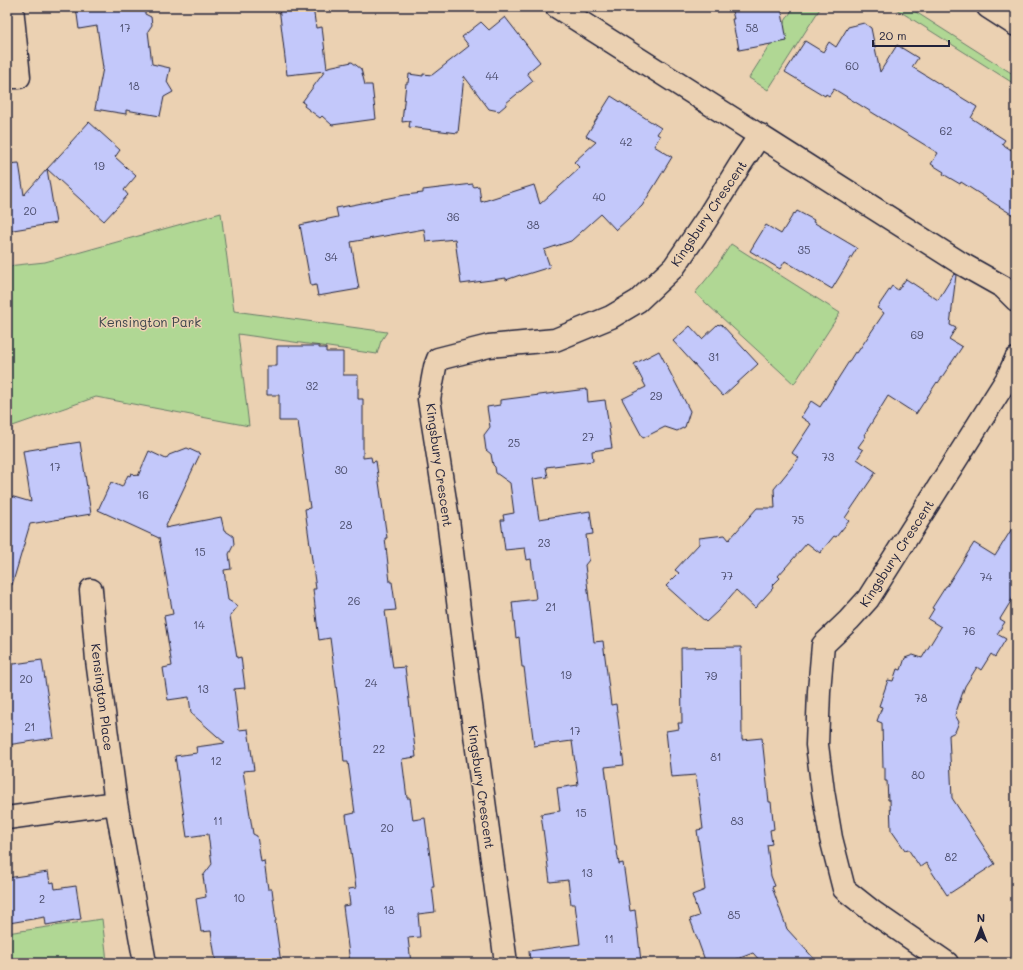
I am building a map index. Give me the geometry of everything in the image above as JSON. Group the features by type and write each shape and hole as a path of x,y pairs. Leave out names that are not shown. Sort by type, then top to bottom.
{"street":[{"path":"7,77 18,77 12,7"},
{"path":"557,7 962,264 1003,287 1016,300"},
{"path":"988,7 1016,25"},
{"name":"Kingsbury Crescent","path":"506,963 469,691 448,519 429,399 435,367 438,359 489,346 555,340 611,317 638,301 674,267 760,135"},
{"name":"Kingsbury Crescent","path":"947,963 873,912 844,889 831,838 817,746 818,691 823,645 868,599 1007,379 1016,359"},
{"name":"Kensington Place","path":"91,590 97,660 116,803 145,963"},
{"path":"7,818 116,803"}],"green space":[{"path":"794,7 821,7 768,90 749,78"},
{"path":"893,7 908,7 1016,76 1016,85"},
{"name":"Kensington Park","path":"221,213 234,311 387,332 381,341 377,354 238,334 249,426 96,397 7,428 7,266 45,262"},
{"path":"731,244 840,313 794,384 695,293 714,270"},
{"path":"102,919 107,963 7,963 7,933"}],"building":[{"path":"76,7 145,7 145,14 151,17 152,25 148,31 152,64 170,68 167,82 173,92 164,97 160,116 126,110 126,114 95,109 103,68 97,26 79,29"},
{"path":"279,7 313,7 316,28 322,27 327,69 328,67 352,62 361,69 365,85 372,85 376,119 332,125 322,116 320,118 304,106 305,104 302,102 325,71 287,75"},
{"path":"731,7 781,7 787,41 739,50 732,19 734,19"},
{"path":"505,17 540,62 527,73 533,81 506,103 506,105 499,111 489,109 464,76 458,133 409,127 410,121 402,122 406,83 408,83 409,74 423,76 423,74 432,75 469,46 462,37 481,22 489,30"},
{"path":"864,23 871,28 880,72 897,45 918,58 912,67 977,107 971,118 1005,140 1002,144 1016,153 1016,217 961,182 960,184 943,174 944,172 931,164 938,153 834,89 829,96 826,94 825,96 785,72 805,41 823,52 829,42 836,47 848,27"},
{"path":"611,96 661,128 657,134 660,136 654,146 672,157 642,206 616,230 601,214 571,241 544,250 550,267 506,280 506,278 461,284 455,239 426,242 424,229 351,242 359,289 318,296 316,285 311,286 300,225 338,217 336,208 423,193 423,190 473,184 473,187 479,186 481,202 534,185 540,204 580,168 574,162 596,142 586,136"},
{"path":"89,122 120,150 115,157 136,176 124,190 128,195 104,221 47,169"},
{"path":"19,163 24,195 47,169 56,223 7,231 7,164"},
{"path":"797,211 814,220 813,222 857,248 832,289 785,261 780,269 750,251 766,225 781,234 794,213 795,214"},
{"path":"954,274 956,275 950,325 956,328 949,339 962,347 916,414 888,396 864,435 866,436 858,447 863,450 857,459 876,472 845,518 849,521 820,553 807,543 778,576 780,578 772,586 773,588 755,608 736,590 718,611 706,622 666,586 679,573 675,570 699,544 699,538 725,535 729,540 757,508 775,508 774,489 799,458 792,453 811,424 801,417 811,401 820,407 855,352 857,353 884,313 877,308 892,286 898,290 906,279 938,300"},
{"path":"718,324 721,324 758,364 723,396 673,341 690,326 702,339"},
{"path":"277,346 319,346 319,348 326,348 326,352 343,352 343,375 358,375 358,399 363,399 363,458 371,457 372,462 376,461 387,538 385,538 390,582 392,582 396,610 385,611 393,668 405,667 416,757 402,759 407,798 410,798 413,820 425,818 434,887 432,887 435,912 418,914 420,937 408,938 411,963 350,963 343,906 350,905 348,889 356,888 346,815 355,813 348,762 344,762 343,739 330,638 319,640 313,589 316,589 305,509 310,508 298,421 279,421 279,395 267,395 267,366 277,366"},
{"path":"659,351 690,411 685,427 677,431 665,427 643,438 622,399 646,387 634,364"},
{"path":"587,389 588,402 605,400 612,448 592,451 593,461 546,467 548,477 533,479 539,519 590,511 593,534 586,535 589,560 585,565 594,642 603,641 611,705 616,704 624,765 605,767 615,845 619,864 623,863 630,911 635,910 641,961 627,963 530,963 529,951 580,944 575,904 571,904 568,880 550,882 541,814 560,811 557,788 578,785 572,741 534,746 524,667 522,667 519,637 516,638 512,602 536,599 531,559 527,560 525,548 505,550 501,520 504,520 503,515 514,513 510,483 496,473 491,454 486,450 484,435 490,427 487,407 500,405 500,400"},
{"path":"80,442 91,514 30,524 12,585 7,584 7,495 31,502 23,451"},
{"path":"187,448 200,454 165,528 221,517 224,530 233,536 234,544 229,554 231,569 224,570 228,600 238,606 230,616 237,658 241,657 245,688 234,689 239,730 248,729 254,770 243,771 253,834 257,836 261,862 264,861 268,889 272,889 281,963 216,963 211,931 201,932 196,899 206,897 203,876 212,864 208,834 187,837 175,756 197,753 196,747 225,743 191,713 189,697 168,700 163,668 172,666 164,616 173,614 159,538 98,510 111,482 122,487 128,475 130,476 131,473 138,476 149,451 166,459 169,455"},
{"path":"1016,522 1016,593 1000,619 1005,622 997,634 1006,639 995,657 991,654 981,670 977,667 965,686 955,715 959,722 955,732 949,735 952,798 995,864 947,895 926,863 920,867 908,849 905,850 891,830 890,800 888,800 887,781 885,781 885,767 883,768 882,723 877,721 882,707 879,706 888,680 893,681 897,669 901,670 905,658 913,655 922,658 941,627 928,619 934,609 932,608 974,543 995,556"},
{"path":"741,647 742,740 762,738 769,802 771,802 774,829 770,830 772,844 767,845 771,876 775,886 772,887 787,929 818,963 762,963 753,953 727,963 706,963 690,919 699,916 692,895 705,890 697,830 703,829 696,775 671,777 666,731 679,729 678,723 682,723 681,648"},
{"path":"42,660 54,738 7,745 7,665"},
{"path":"48,872 50,883 54,882 55,889 76,886 81,919 46,925 45,917 9,923 7,878"}]}
